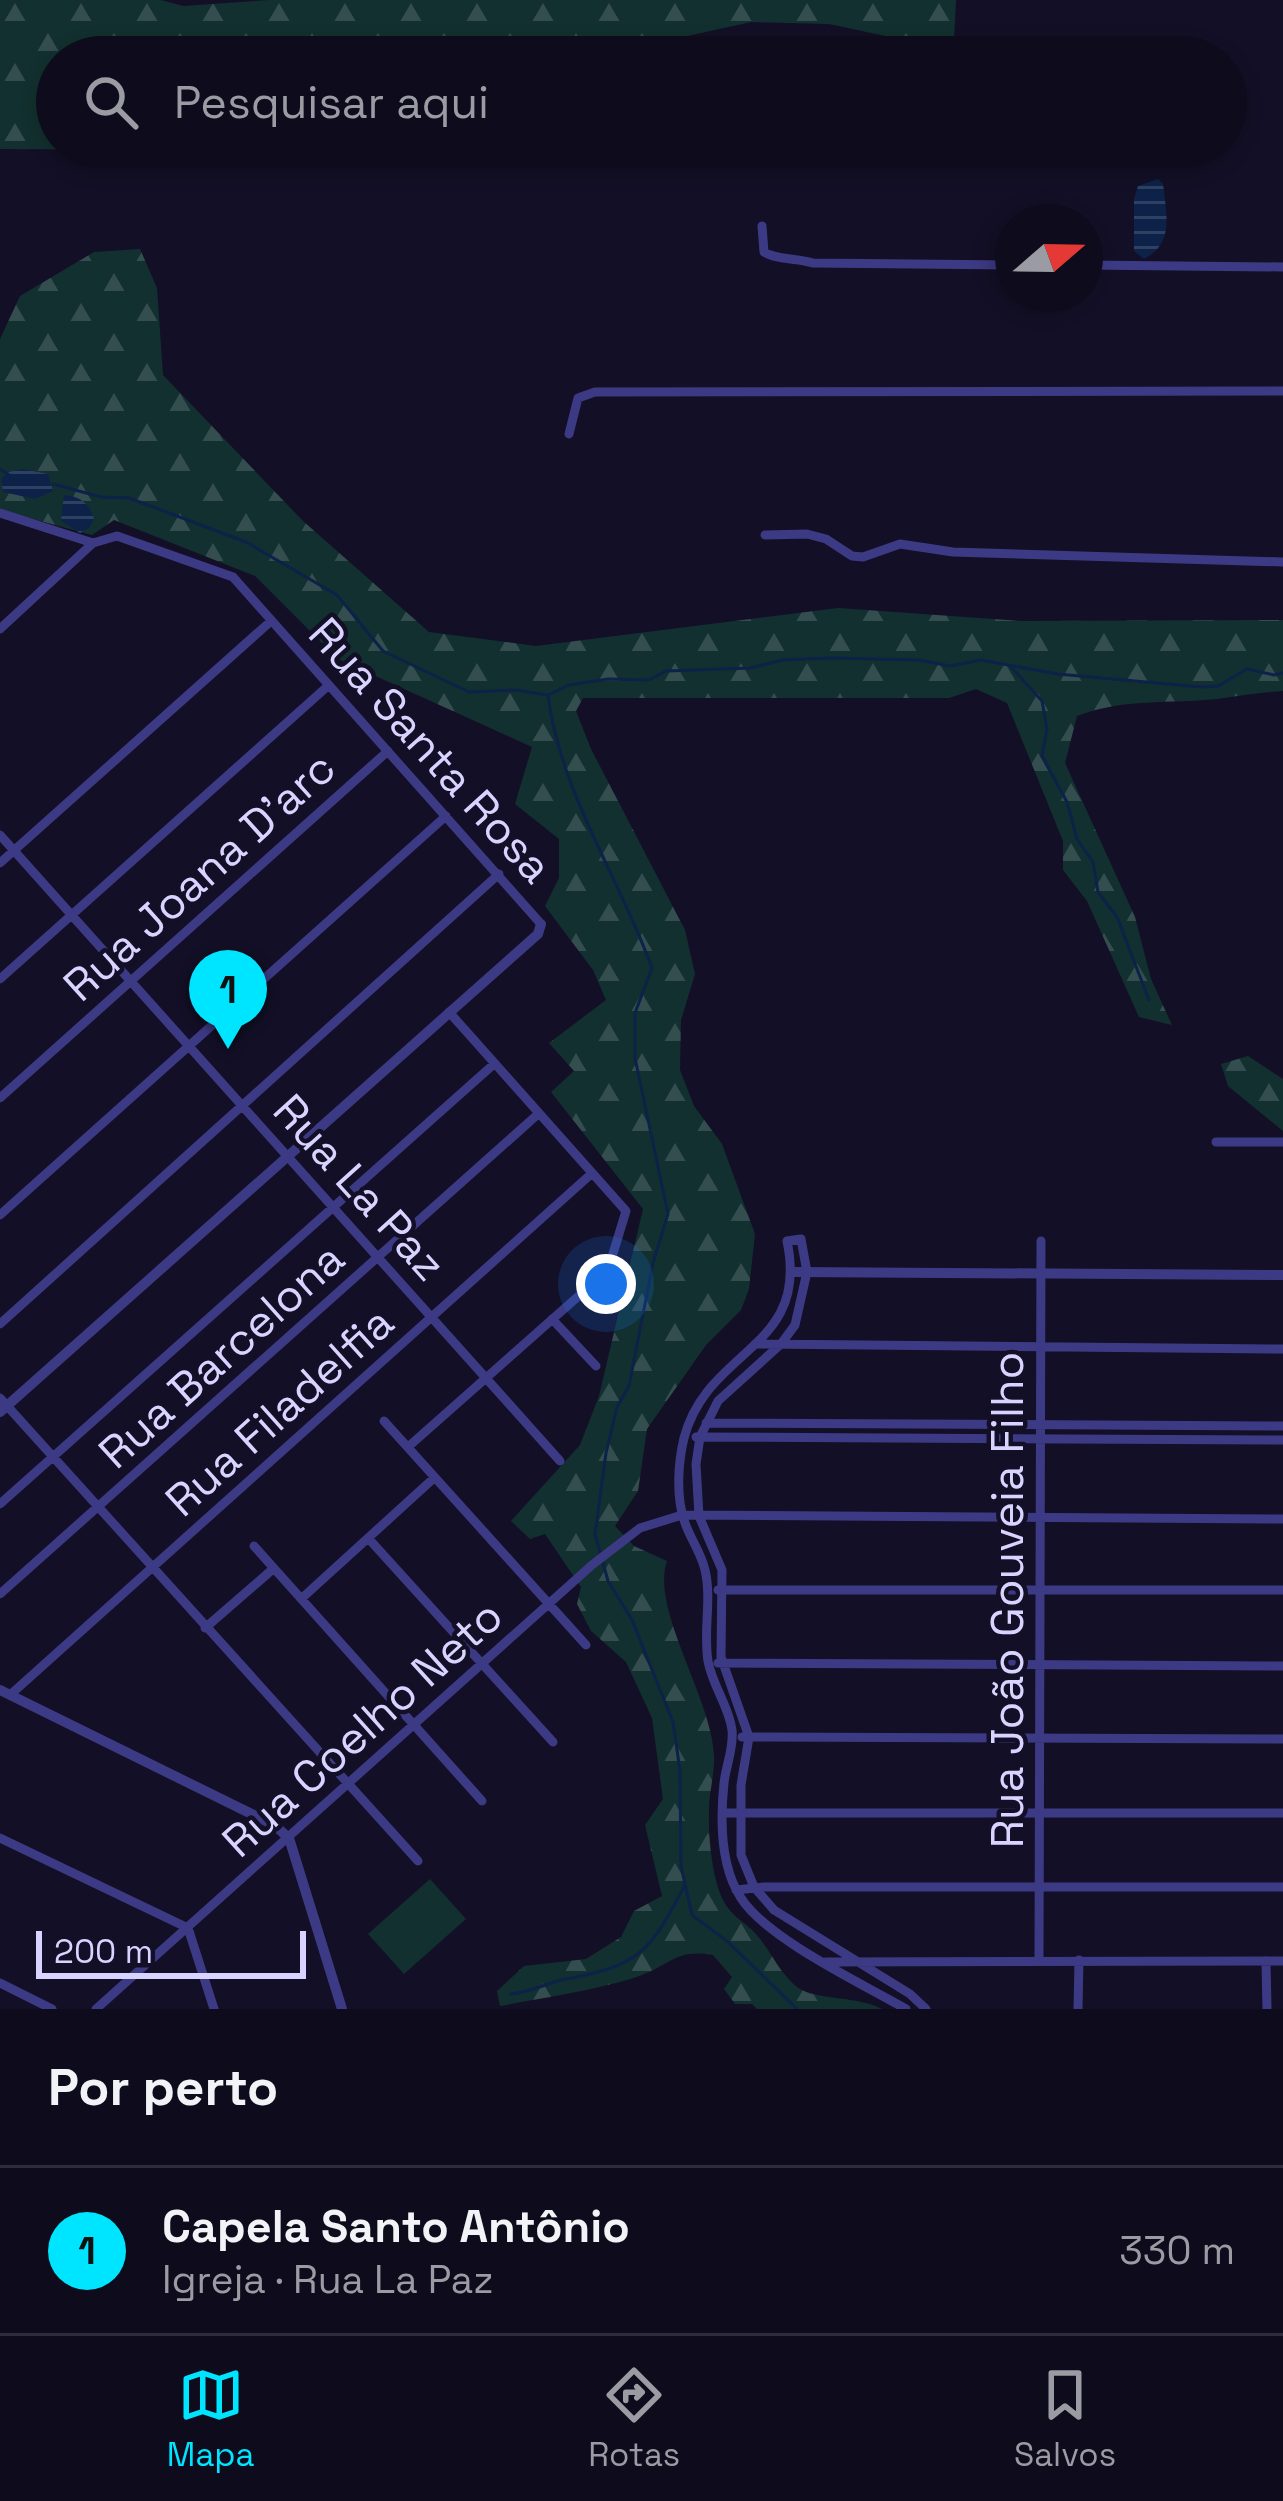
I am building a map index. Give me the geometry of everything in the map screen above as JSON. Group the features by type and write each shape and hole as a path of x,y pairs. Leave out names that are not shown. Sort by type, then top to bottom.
{"street":[{"path":"762,226 764,252 813,263 995,265"},
{"path":"1103,266 1283,267"},
{"path":"569,434 578,398 595,392 1283,391"},
{"name":"Rua Santa Rosa","path":"0,513 93,543 116,536 233,577 541,924"},
{"path":"765,535 807,534 863,557 900,544 953,551 1283,562"},
{"path":"0,628 93,543"},
{"path":"0,863 271,621"},
{"path":"0,979 329,685"},
{"name":"Rua Joana D'arc","path":"0,1098 388,751"},
{"path":"0,1215 446,816"},
{"name":"Rua La Paz","path":"0,835 560,1461"},
{"path":"0,1324 499,874"},
{"path":"418,1862 2,1405 538,934 541,924"},
{"path":"408,1447 608,1270 626,1211 449,1012"},
{"path":"0,1504 494,1064"},
{"name":"Rua Barcelona","path":"0,1594 537,1114"},
{"path":"1216,1142 1283,1142"},
{"name":"Rua Filadelfia","path":"5,1692 152,1568 590,1175"},
{"path":"787,1241 801,1239 801,1309 781,1344 728,1390 706,1423 696,1463 699,1516 720,1561 723,1663 748,1737 740,1812 742,1855 754,1888 774,1910 910,1994 926,2009"},
{"name":"Rua João Gouveia Filho","path":"1040,1241 1040,1959"},
{"path":"800,1272 1283,1276"},
{"path":"800,1272 784,1312 714,1383 690,1423 680,1462 682,1515 704,1566 709,1663 732,1738 724,1813 725,1858 736,1891 764,1924 906,2009"},
{"path":"552,1319 596,1366"},
{"path":"755,1344 1283,1349"},
{"path":"384,1421 586,1646"},
{"path":"690,1423 1283,1426"},
{"path":"684,1438 1283,1440"},
{"path":"301,1599 434,1478"},
{"path":"682,1515 1283,1519"},
{"name":"Rua Coelho Neto","path":"96,2009 592,1565 640,1528 682,1515"},
{"path":"368,1538 553,1742"},
{"path":"254,1546 482,1801"},
{"path":"205,1628 273,1569"},
{"path":"707,1589 1283,1590"},
{"path":"709,1663 1283,1666"},
{"path":"5,1692 261,1817 289,1838 343,2009"},
{"path":"732,1738 1283,1739"},
{"path":"724,1813 1283,1813"},
{"path":"0,1838 188,1928 214,2009"},
{"path":"736,1891 1283,1887"},
{"path":"1078,2009 1079,1960"},
{"path":"1266,1961 1267,2009"},
{"path":"826,1963 1283,1961"},
{"path":"0,1983 52,2009"}],"green space":[{"path":"0,0 161,0 183,6 270,0 956,0 954,36 886,36 829,24 751,22 687,36 36,36 36,149 0,149"},
{"path":"140,249 157,288 163,375 303,521 429,632 536,646 838,608 1022,621 1283,620 1283,691 1129,704 1077,716 1065,763 1135,917 1151,979 1172,1025 1139,1017 1087,901 1063,870 1063,841 1007,703 976,689 949,698 583,698 576,711 685,930 695,974 681,1020 680,1070 694,1106 722,1144 755,1234 749,1289 741,1310 706,1345 647,1429 638,1491 615,1526 634,1546 667,1561 667,1603 711,1733 709,1833 723,1899 802,1990 882,2009 757,2009 752,2004 735,2004 724,1989 732,1977 713,1955 701,1954 682,1956 610,1985 500,2006 497,1991 524,1966 586,1959 621,1937 634,1911 662,1896 645,1825 663,1799 652,1718 626,1662 591,1631 577,1604 581,1587 545,1534 530,1539 511,1521 580,1445 599,1396 643,1209 551,1092 574,1071 549,1043 606,1000 593,970 545,906 559,878 559,839 515,804 532,747 338,659 255,576 114,520 92,535 0,510 0,339 20,296 94,252"},
{"path":"1248,1056 1283,1079 1283,1131 1228,1086 1221,1064"},
{"path":"430,1879 466,1919 404,1974 368,1934"}],"water":[{"path":"1158,179 1163,184 1166,226 1160,245 1144,259 1134,251 1134,199 1138,186"},
{"path":"23,469 48,474 53,491 35,499 3,492 1,479"},
{"path":"64,495 87,505 94,519 89,528 80,533 61,521"}],"waterway":[{"path":"0,469 9,475"},
{"path":"53,484 101,497 129,498 246,542 337,595 383,651 469,692 516,690 548,695 569,685 649,680 666,671 750,668 783,660 830,658 919,660 950,666 981,660 1058,674 1201,687 1218,686 1247,669 1283,673"},
{"path":"1012,668 1042,701 1047,729 1042,756 1067,802 1077,839 1093,862 1098,892 1117,917 1149,1000"},
{"path":"548,695 577,800 652,968 635,1013 635,1058 668,1214 653,1263 629,1386 617,1407 606,1453 595,1534 608,1581 632,1620 673,1722 680,1771 681,1866 692,1915 727,1941 797,2009"},
{"path":"511,1994 628,1960 652,1940 685,1885"}],"place":[{"name":"Capela Santo Antônio","path":"228,1049"}]}
